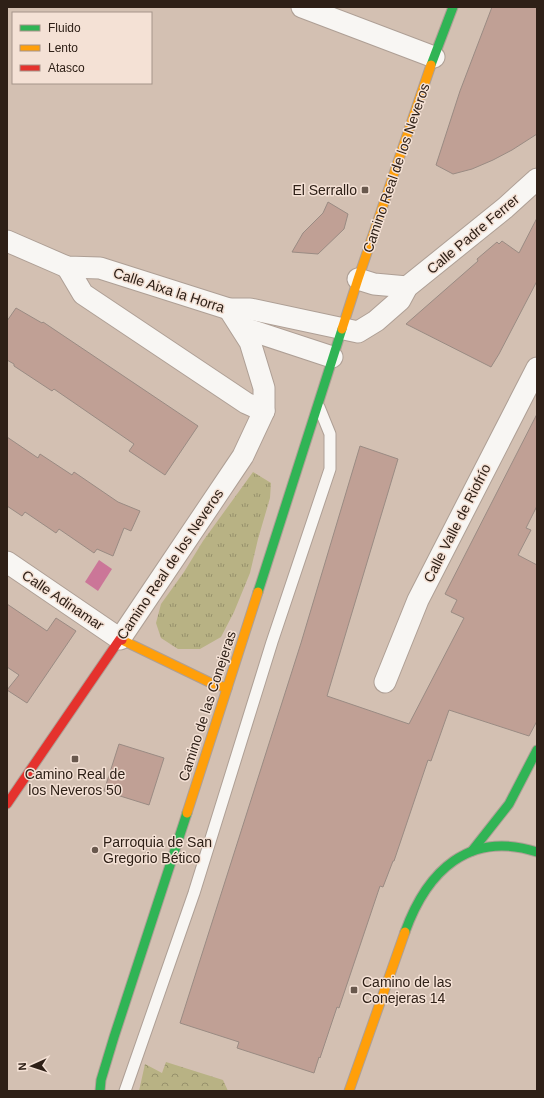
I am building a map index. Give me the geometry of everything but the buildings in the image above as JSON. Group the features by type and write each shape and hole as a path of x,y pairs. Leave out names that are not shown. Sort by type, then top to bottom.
{"main road":[{"name":"Camino Real de los Neveros","path":"342,329 434,57 453,7"},
{"name":"Camino de las Conejeras","path":"100,1091 101,1080 117,1029 342,329"},
{"name":"Camino Real de los Neveros","path":"7,804 120,639"},
{"name":"Calle Adinamar","path":"120,639 211,683 227,688"},
{"path":"472,851 509,804 526,779 537,750"},
{"path":"508,817 509,804"},
{"path":"509,835 510,846"},
{"path":"349,1091 403,936 420,898 430,882 439,871 472,851 492,846 510,846 537,852"}],"street":[{"path":"302,7 434,57"},
{"name":"Calle Padre Ferrer","path":"342,329 358,332 376,321 400,300 407,287 505,208 537,179"},
{"name":"Calle Aixa la Horra","path":"7,241 67,267 100,268 229,309 250,309 342,329"},
{"path":"67,267 83,294 246,403 264,411"},
{"path":"358,279 374,284 407,287"},
{"name":"Camino Real de los Neveros","path":"120,639 243,456 264,411 264,388 250,342 229,309"},
{"path":"241,327 332,357"},
{"name":"Calle Valle de Riofrío","path":"385,682 418,600 537,368"},
{"name":"Calle Adinamar","path":"7,562 120,639"}],"lane":[{"path":"125,1091 194,893 272,642 330,469 330,434 318,404"}],"green space":[{"path":"253,472 271,483 270,498 250,573 234,612 221,637 200,649 178,649 161,638 156,623 161,604 184,572 203,541"},
{"path":"166,1062 223,1080 228,1091 139,1091 145,1064 162,1073"}],"shaded area":[{"path":"99,560 112,569 98,591 85,582"}],"traffic: fast":[{"path":"431,65 453,7"},
{"path":"258,592 342,329"},
{"path":"472,851 509,804 537,750"},
{"path":"100,1091 101,1080 114,1037 187,813"},
{"path":"405,932 414,910 425,891 439,874 454,861 471,852 491,847 513,847 537,852"}],"traffic: slow":[{"path":"342,329 431,65"},
{"path":"187,813 258,592"},
{"path":"122,640 211,683 227,688"},
{"path":"349,1091 405,932"}],"traffic: jam":[{"path":"7,804 120,639 122,640"}],"place":[{"name":"El Serrallo","path":"365,190"},
{"name":"Camino Real de los Neveros 50","path":"75,759"},
{"name":"Parroquia de San Gregorio Bético","path":"95,850"},
{"name":"Camino de las Conejeras 14","path":"354,990"}]}
